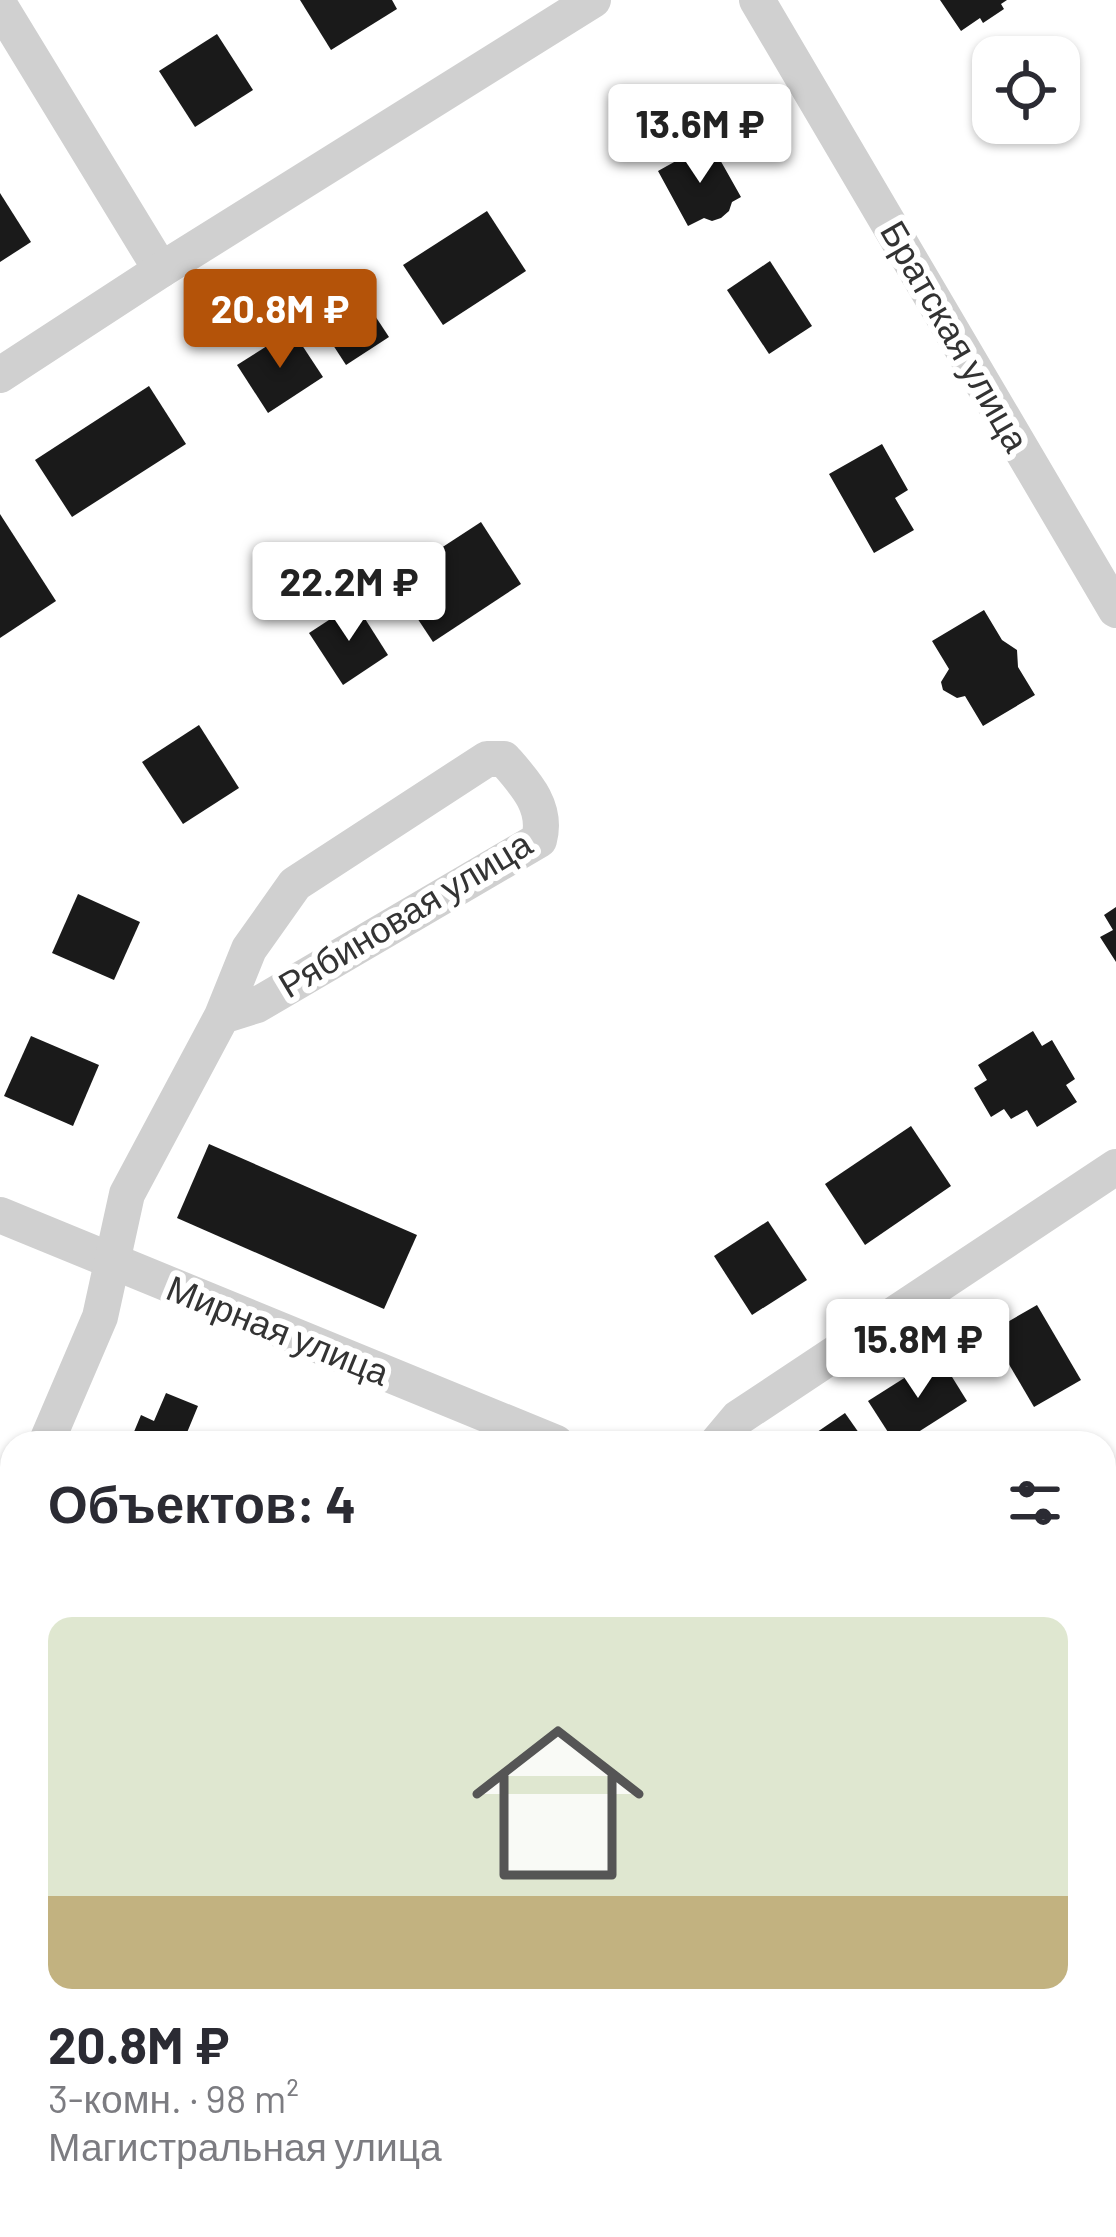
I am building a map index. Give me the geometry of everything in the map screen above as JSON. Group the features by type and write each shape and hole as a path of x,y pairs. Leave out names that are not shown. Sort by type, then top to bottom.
{"street":[{"path":"0,376 160,270 593,0"},
{"name":"Братская улица","path":"757,0 1116,610"},
{"path":"0,6 160,270"},
{"name":"Рябиновая улица","path":"51,1431 100,1316 127,1194 222,1016 249,950 296,884 487,759 504,759 530,788 544,823 539,840 257,1005 222,1016"},
{"path":"727,1431 738,1418 1116,1167"},
{"name":"Мирная улица","path":"0,1215 527,1431"}],"building":[{"path":"300,0 392,0 397,9 331,50"},
{"path":"940,0 1007,0 1001,4 1004,9 961,31"},
{"path":"217,34 253,90 195,127 159,71"},
{"path":"710,142 741,197 721,218 704,218 688,226 658,171"},
{"path":"0,193 31,242 0,262"},
{"path":"487,211 526,271 443,325 403,265"},
{"path":"770,261 812,326 769,354 727,290"},
{"path":"352,281 389,337 346,365 309,308"},
{"path":"292,330 323,377 268,413 237,365"},
{"path":"149,386 186,444 72,517 35,460"},
{"path":"882,444 908,490 895,498 914,530 874,553 829,474"},
{"path":"0,514 56,601 0,638"},
{"path":"481,522 521,584 433,642 392,580"},
{"path":"355,603 388,655 343,685 309,633"},
{"path":"984,610 1002,640 1017,650 1018,667 1035,695 983,726 965,696 957,698 943,690 941,682 949,669 932,641"},
{"path":"199,725 239,788 183,824 142,762"},
{"path":"78,894 140,922 114,980 52,953"},
{"path":"1116,907 1116,962 1100,937 1113,930 1104,915"},
{"path":"1033,1031 1042,1046 1052,1040 1075,1079 1066,1085 1077,1102 1037,1127 1027,1110 1011,1119 1004,1109 991,1117 974,1088 987,1080 978,1065"},
{"path":"31,1036 99,1065 73,1126 4,1096"},
{"path":"911,1126 951,1186 865,1245 825,1184"},
{"path":"209,1144 417,1235 384,1309 177,1218"},
{"path":"768,1221 807,1280 752,1315 714,1256"},
{"path":"1037,1305 1081,1380 1034,1407 990,1332"},
{"path":"939,1356 967,1401 920,1431 887,1431 868,1401"},
{"path":"166,1393 198,1406 188,1431 134,1431 141,1415 154,1421"},
{"path":"845,1413 858,1431 819,1431"}]}
